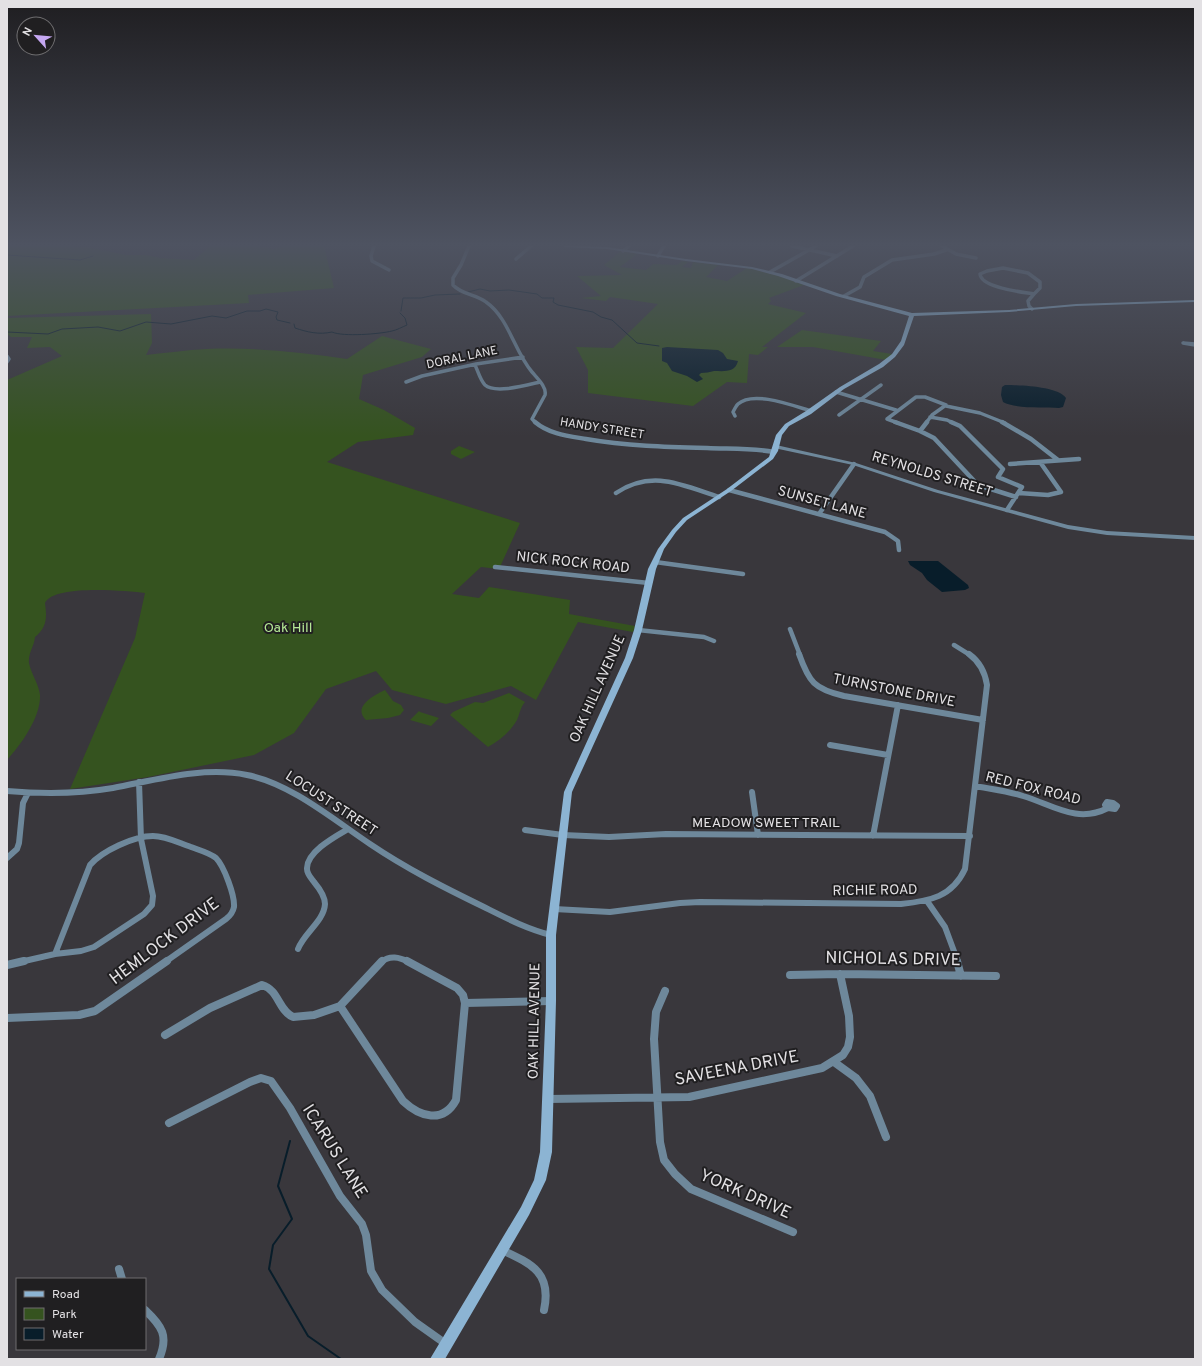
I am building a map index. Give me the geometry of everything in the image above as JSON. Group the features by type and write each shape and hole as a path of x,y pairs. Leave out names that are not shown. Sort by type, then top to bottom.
{"main road":[{"path":"893,310 912,315 1017,310"},
{"name":"OAK HILL AVENUE","path":"437,1359 525,1211 540,1180 546,1152 551,1001 551,935 566,804 572,781 623,672 638,630 655,562 661,549 685,519 729,490 766,462 775,449 778,437 784,427 811,411 847,384 879,368 889,360 903,344 907,324 912,315"}],"street":[{"name":"HANDY STREET","path":"494,310 511,335 523,357 546,390 532,419 536,425 553,432 583,438 641,446 775,449"},
{"name":"DORAL LANE","path":"406,382 415,378 503,359 523,357"},
{"path":"475,365 485,385 491,388 504,389 540,382"},
{"path":"839,415 881,385"},
{"path":"836,392 896,410"},
{"path":"1040,462 1061,492 1055,495 1017,495 978,485 939,443 920,431 888,421 888,417 896,410 919,396 946,406 975,411 1016,428 1058,460"},
{"path":"735,416 733,412 736,405 760,398 776,400 811,411"},
{"path":"920,431 930,417 946,406"},
{"path":"930,417 947,420 960,426 1003,469"},
{"name":"REYNOLDS STREET","path":"775,449 854,464 936,491 1080,530 1195,538"},
{"path":"999,465 1079,459"},
{"path":"819,514 854,464"},
{"path":"1006,510 1022,487 998,477 1003,469 1010,464"},
{"path":"616,493 629,484 644,480 655,480 665,481 719,497"},
{"name":"SUNSET LANE","path":"729,490 885,532 898,541 899,550"},
{"path":"655,562 744,574"},
{"name":"NICK ROCK ROAD","path":"495,567 649,583"},
{"name":"TURNSTONE DRIVE","path":"790,629 807,676 816,685 837,694 983,720"},
{"path":"638,630 704,637 714,641"},
{"name":"RICHIE ROAD","path":"554,909 610,912 680,903 901,904 927,901 944,894 960,881 965,869 987,685 986,673 975,659 954,645"},
{"path":"873,836 898,705"},
{"path":"830,745 888,755"},
{"name":"LOCUST STREET","path":"7,791 28,793 84,791 206,772 228,771 267,779 279,784 410,870 532,930 551,935"},
{"path":"7,965 55,954 73,953 94,947 140,917 150,908 153,902 153,896 141,839 138,782"},
{"name":"RED FOX ROAD","path":"975,786 1025,796 1061,811 1073,814 1094,814 1108,808"},
{"path":"752,792 758,835"},
{"path":"7,858 17,849 19,843 23,803 28,793"},
{"path":"298,949 302,938 321,915 325,903 323,896 307,871 308,862 320,849 348,829"},
{"name":"MEADOW SWEET TRAIL","path":"525,830 563,835 609,837 666,834 970,836"},
{"name":"HEMLOCK DRIVE","path":"7,1018 79,1015 95,1011 220,924 231,914 234,905 232,894 216,859 206,853 160,837 154,836 141,839"},
{"path":"55,954 93,861 107,851 141,839"},
{"path":"927,901 942,920 948,932 953,944 961,976"},
{"path":"165,1035 210,1008 262,984 272,989 286,1012 292,1017 304,1017 340,1006 381,962 393,957 401,958 451,984 463,995 465,1003 456,1100 451,1110 446,1113 433,1116 426,1115 413,1110 403,1101 340,1006"},
{"name":"NICHOLAS DRIVE","path":"790,975 840,974 996,976"},
{"name":"SAVEENA DRIVE","path":"548,1099 676,1098 703,1094 822,1068 834,1062 843,1055 850,1042 851,1026 840,974"},
{"name":"YORK DRIVE","path":"665,991 656,1012 654,1021 660,1142 664,1160 675,1174 691,1189 793,1232"},
{"path":"465,1003 551,1001"},
{"path":"834,1062 856,1078 870,1096 886,1137"},
{"name":"ICARUS LANE","path":"169,1123 239,1086 256,1079 264,1078 271,1081 317,1154 340,1197 362,1223 366,1234 370,1271 377,1284 420,1327 446,1344"},
{"path":"502,1250 524,1261 544,1279 547,1291 544,1310"},
{"path":"119,1269 122,1278"},
{"path":"146,1311 159,1323 164,1332 164,1343 159,1359"}],"green space":[{"path":"7,310 123,310 7,316"},
{"path":"652,310 792,310 806,313 762,347 768,347 758,355 749,354 747,383 727,382 693,406 588,393 588,370 576,347 613,348"},
{"name":"Oak Hill","path":"151,314 152,343 146,355 199,349 259,349 347,359 382,336 431,349 422,357 363,375 359,399 384,410 415,428 413,435 358,442 327,462 520,523 499,569 481,567 452,594 479,598 489,587 570,600 569,614 635,626 633,632 578,622 536,700 511,686 446,704 392,690 376,671 326,689 294,733 254,755 148,777 70,789 135,638 145,593 91,590 62,593 51,597 45,603 46,613 44,626 35,637 29,656 30,667 40,695 37,712 34,721 24,739 7,760 7,380 62,356 50,347 27,348 32,337 11,337 7,334 7,318"},
{"path":"802,330 881,341 873,351 892,354 886,360 813,347 777,347"},
{"path":"459,446 475,452 461,459 451,454 451,451"},
{"path":"385,690 393,701 401,705 404,710 400,715 388,718 366,720 362,715 363,706 370,698"},
{"path":"509,693 525,702 521,708 517,720 508,732 501,739 488,747 450,715 453,712 475,702 483,703"},
{"path":"419,711 439,718 431,726 410,720"}],"water":[{"path":"662,348 718,350 723,353 727,359 738,361 734,368 729,370 701,373 699,375 703,379 697,382 687,376 672,371 667,363 662,361"},
{"path":"1005,385 1047,389 1062,394 1066,398 1063,407 1059,408 1015,406 1003,402 1001,395 1002,387"},
{"path":"908,561 938,561 968,585 969,588 965,590 942,592 927,580 922,573 910,565"}],"waterway":[{"path":"7,332 48,334 62,329 98,327 120,331 146,322 171,324 212,316 226,318 247,311 264,310"},
{"path":"269,310 278,312 276,317 277,320 290,323"},
{"path":"582,310 593,312 601,317 612,320 637,343 659,346"},
{"path":"294,324 295,328 313,333 332,332 337,334 353,335 379,333 394,331 407,325 405,318 400,313"},
{"path":"290,1141 278,1186 292,1219 273,1245 269,1269 308,1336 341,1359"}]}
